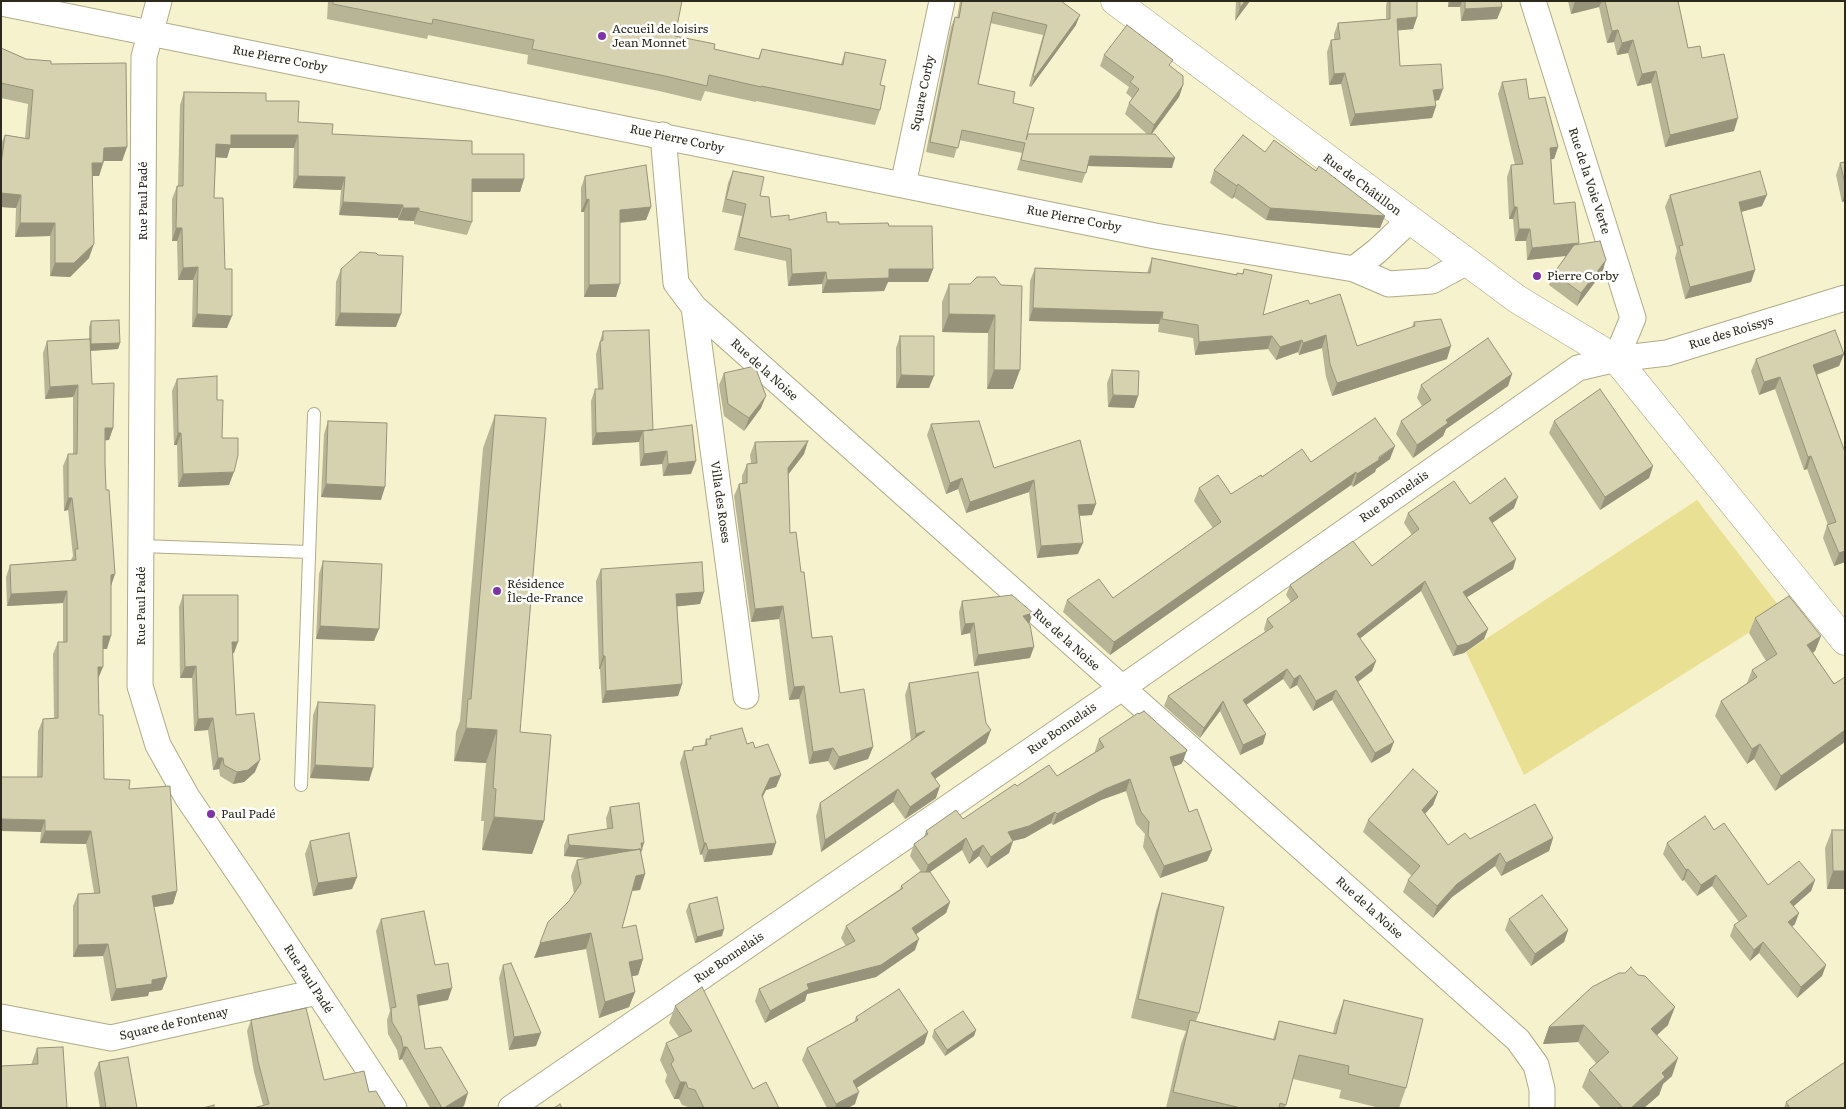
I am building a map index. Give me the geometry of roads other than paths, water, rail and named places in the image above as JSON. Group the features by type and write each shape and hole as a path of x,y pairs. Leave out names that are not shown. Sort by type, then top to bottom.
{"main road":[{"name":"Rue de Châtillon","path":"1115,1 1517,299 1616,359 1845,641"}],"street":[{"name":"Rue Paul Padé","path":"159,1 144,57 140,686 158,745 187,797 394,1108"},
{"name":"Square Corby","path":"903,185 942,1"},
{"name":"Rue de la Voie Verte","path":"1533,1 1632,318 1616,359"},
{"name":"Rue Pierre Corby","path":"1,3 663,135 1155,236 1354,269 1388,284 1432,281 1467,262"},
{"name":"Rue de la Noise","path":"663,135 676,283 694,307 1518,1040 1536,1065 1542,1088 1542,1108"},
{"path":"1354,269 1377,251 1409,220"},
{"name":"Rue des Roissys","path":"1616,359 1667,353 1845,298"},
{"name":"Villa des Roses","path":"694,307 746,696"},
{"name":"Rue Bonnelais","path":"511,1108 1121,688 1578,368 1616,359"},
{"name":"Square de Fontenay","path":"1,1018 111,1038 317,992"}],"lane":[{"path":"301,785 314,414"},
{"path":"141,546 309,552"}],"place":[{"name":"Accueil de loisirs Jean Monnet","path":"602,36"},
{"name":"Pierre Corby","path":"1537,276"},
{"name":"Résidence Île-de-France","path":"497,591"},
{"name":"Paul Padé","path":"211,814"}]}
